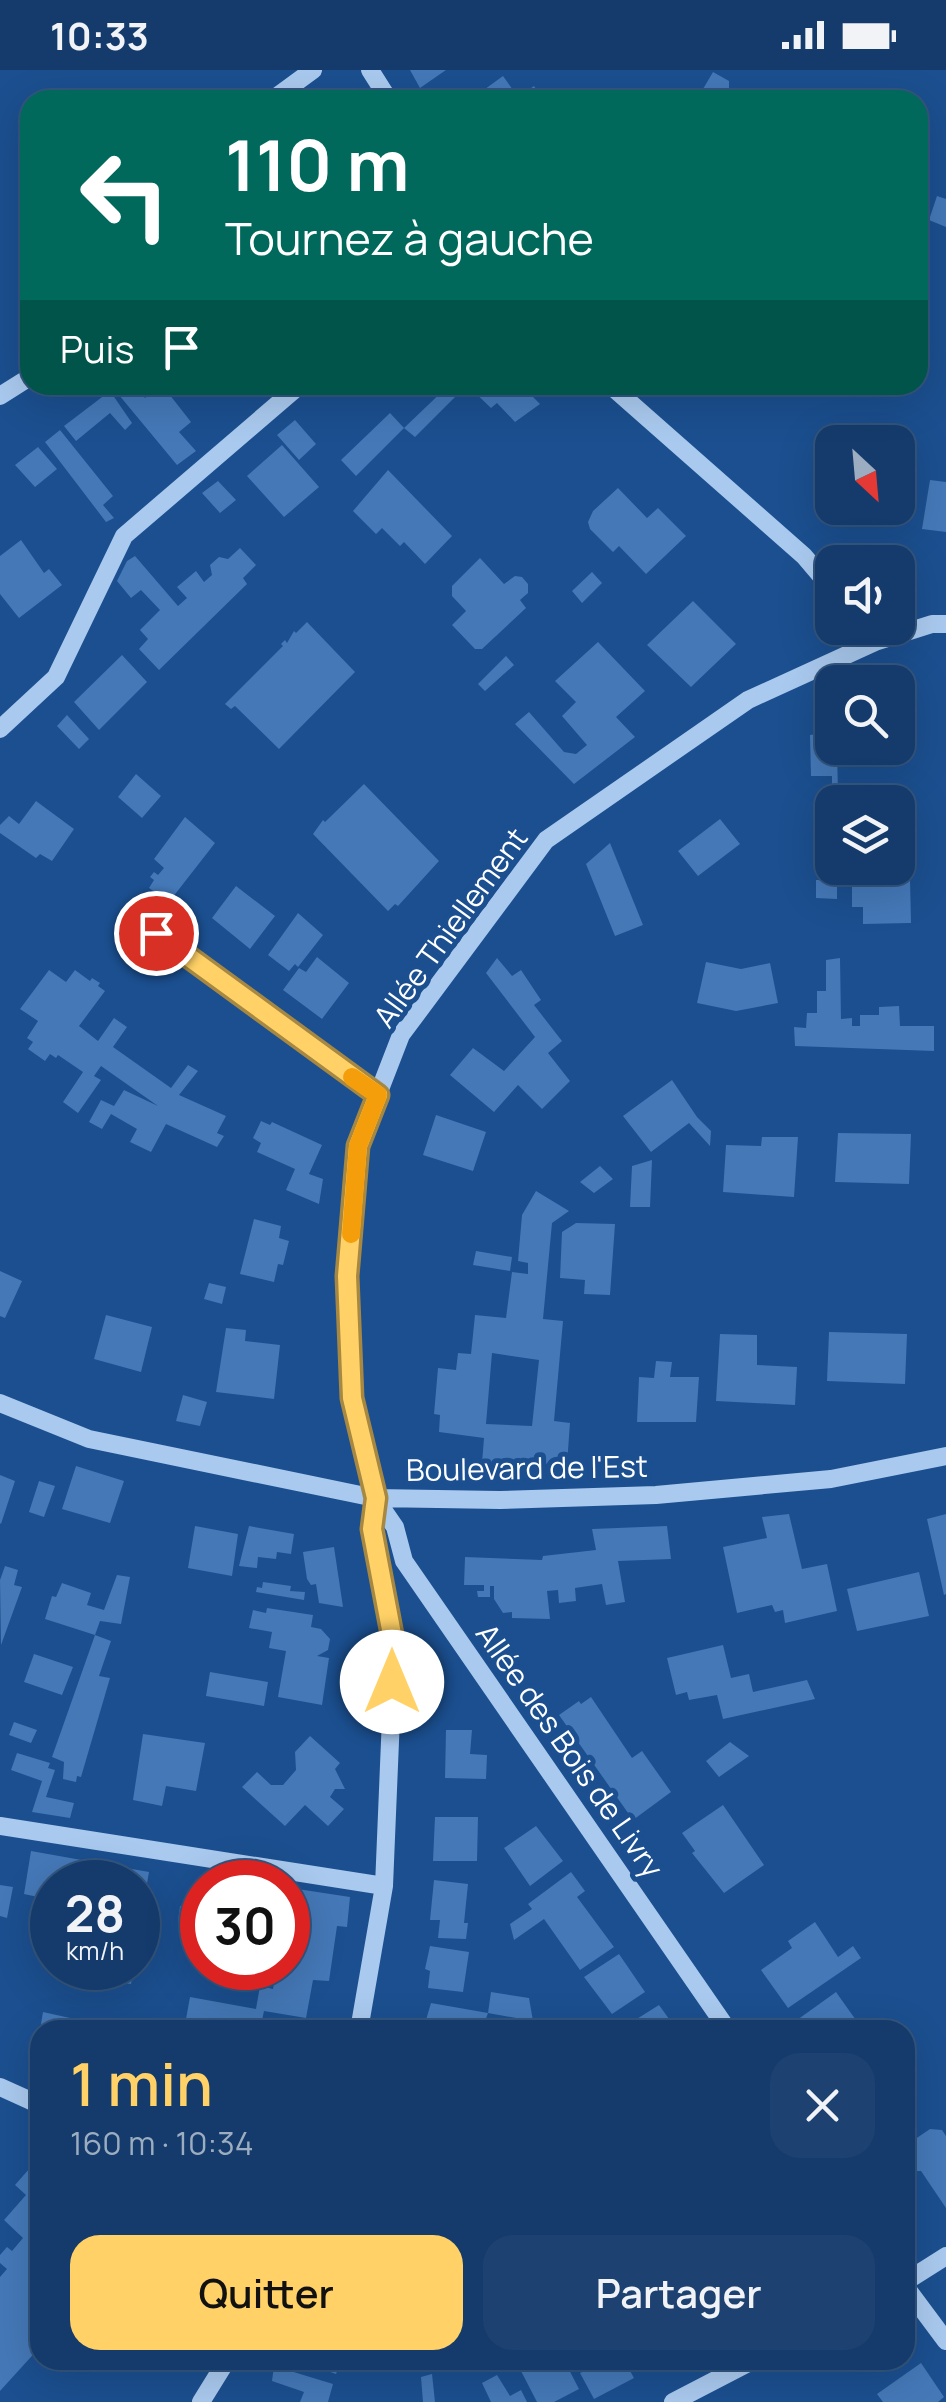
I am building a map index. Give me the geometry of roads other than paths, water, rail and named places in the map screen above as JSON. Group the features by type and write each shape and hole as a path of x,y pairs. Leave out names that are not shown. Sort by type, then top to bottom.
{"street":[{"path":"286,90 313,70"},
{"path":"0,729 56,677 124,536 288,395"},
{"path":"621,395 815,569"},
{"name":"Allée Thiellement","path":"915,627 946,624"},
{"name":"Allée Thiellement","path":"361,2020 384,1886 394,1645 372,1529 376,1498 352,1398 347,1276 358,1146 401,1036 546,840 748,700 851,645"},
{"path":"156,933 378,1095"},
{"name":"Boulevard de l'Est","path":"0,1403 89,1439 376,1498 500,1500 656,1494 831,1479 946,1456"},
{"name":"Allée des Bois de Livry","path":"376,1498 395,1527 404,1561 721,2020"},
{"path":"0,1826 384,1886"},
{"path":"0,2087 30,2100"},
{"path":"915,2277 946,2256"},
{"path":"915,2298 946,2341"},
{"path":"201,2402 221,2370"},
{"path":"673,2402 735,2370"}]}
